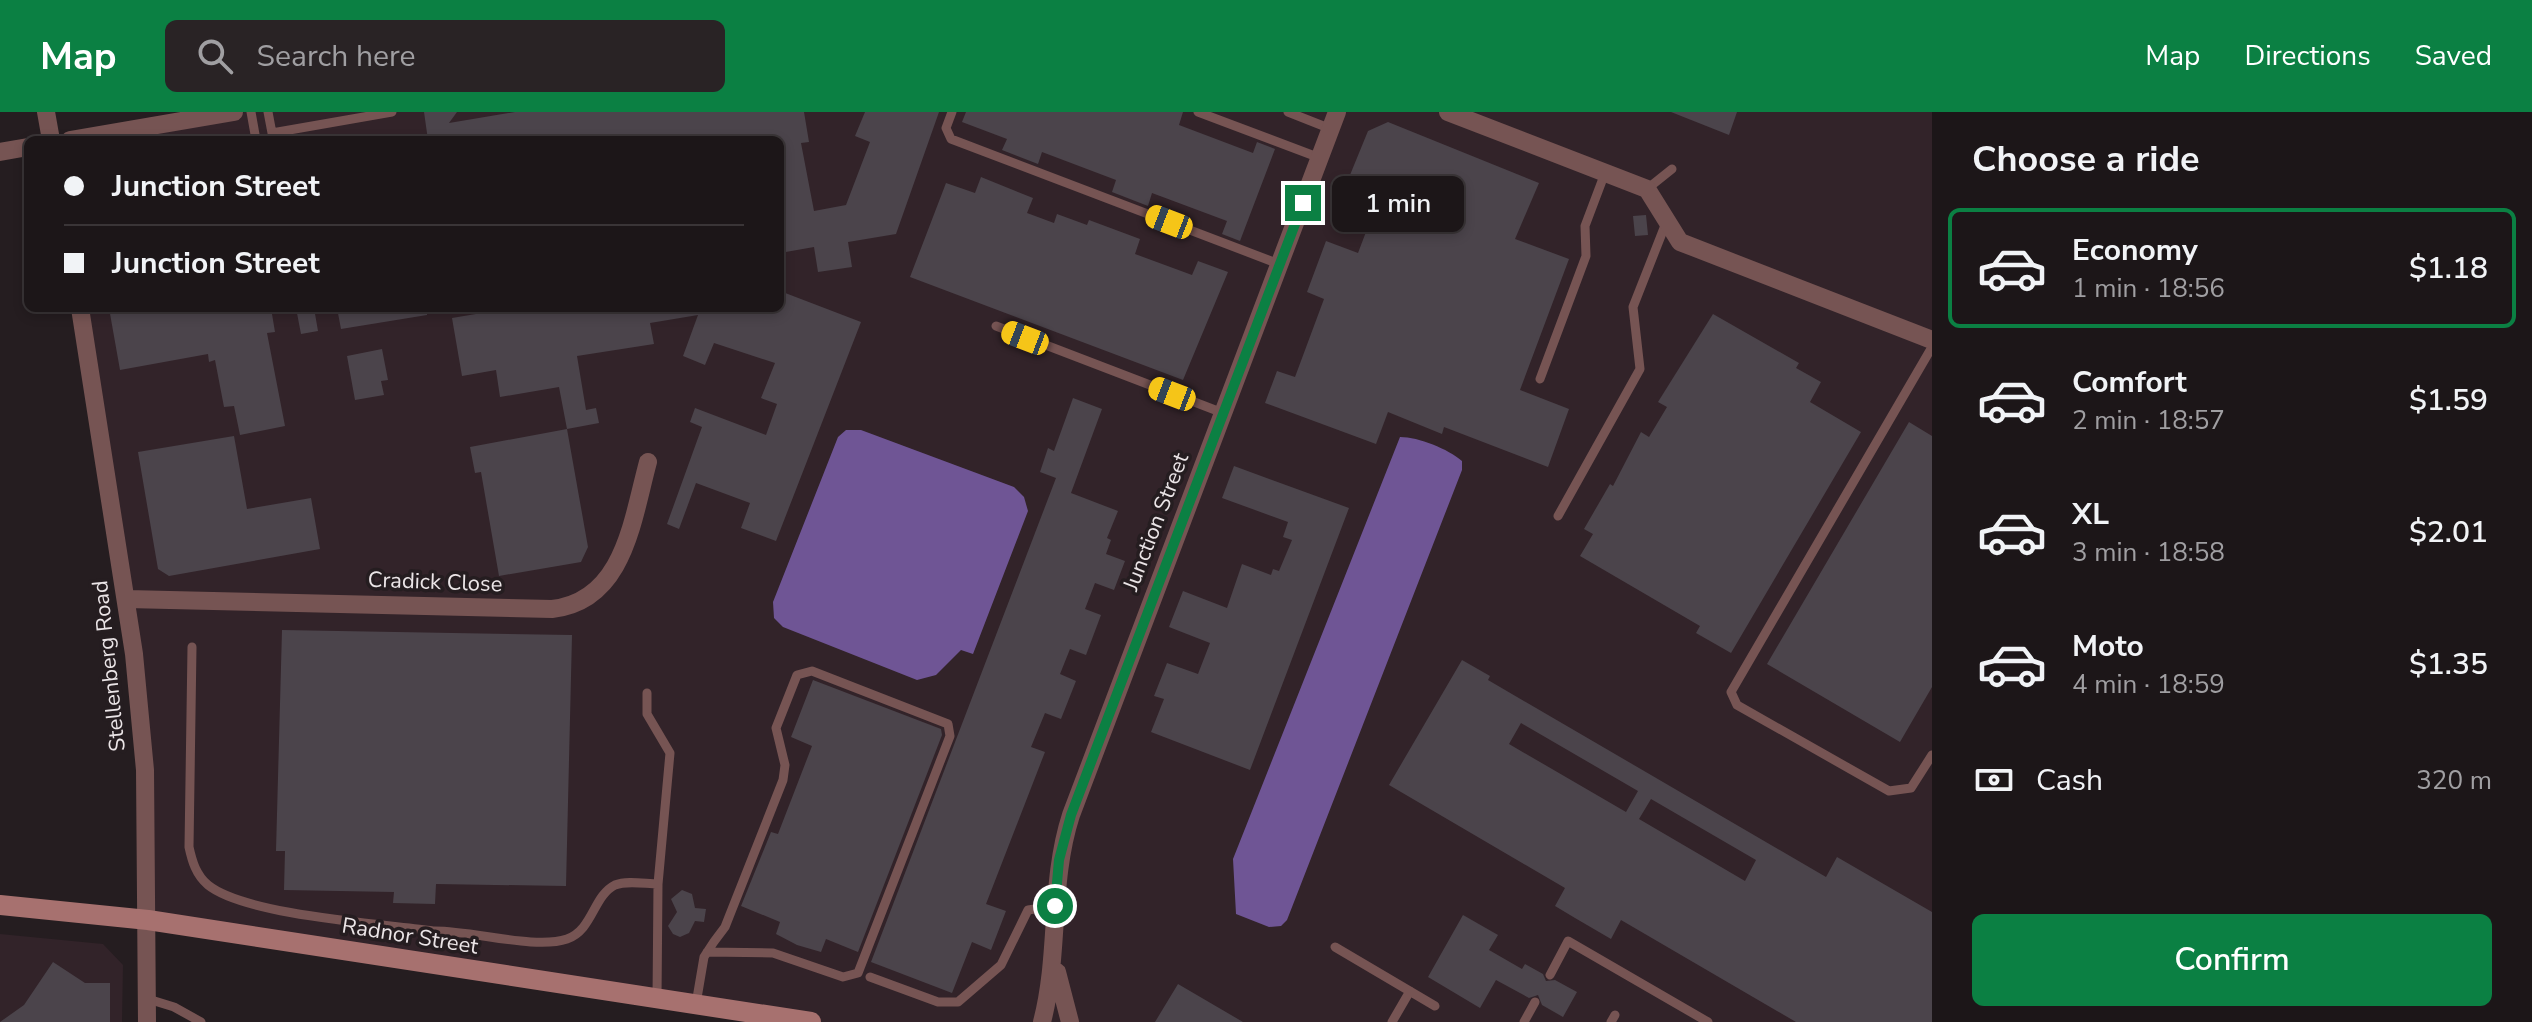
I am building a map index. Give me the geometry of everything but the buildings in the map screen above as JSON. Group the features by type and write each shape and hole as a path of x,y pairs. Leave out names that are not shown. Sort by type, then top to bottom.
{"street":[{"path":"46,112 50,136"},
{"path":"93,136 234,112"},
{"path":"1448,112 1647,189 1680,242 1932,340"},
{"name":"Junction Street","path":"1042,1022 1055,957 1059,860 1071,815 1334,120"},
{"path":"0,152 24,148"},
{"name":"Stellenberg Road","path":"81,312 127,599 145,770 147,1022"},
{"name":"Cradick Close","path":"127,599 552,609 572,606 599,591 612,573 648,462"},
{"name":"Radnor Street","path":"0,905 148,920 811,1022"},
{"name":"Junction Street","path":"1055,957 1070,1022"}],"lane":[{"path":"251,112 255,136"},
{"path":"268,112 272,133 392,112"},
{"path":"952,112 946,128 951,139 1279,264"},
{"path":"1198,112 1320,158"},
{"path":"1288,112 1334,120"},
{"path":"1647,189 1672,169"},
{"path":"1540,379 1586,256 1585,226 1605,173"},
{"path":"1558,516 1640,369 1633,307 1666,223"},
{"path":"996,326 1223,413"},
{"path":"1932,347 1731,697 1737,705 1889,791 1911,788 1932,755"},
{"path":"192,647 189,847 198,873 219,891 271,907 433,931 457,930 549,942 578,933 607,892 617,884 658,884"},
{"path":"696,1004 707,952 725,927 783,780 785,765 776,728 797,675 812,671 948,724 950,736 858,973 843,977 773,953 707,952"},
{"path":"647,693 647,714 670,753 658,884 657,998"},
{"path":"870,977 938,1002 958,1002 1001,965 1028,910 1055,906"},
{"path":"1550,975 1568,941 1708,1022"},
{"path":"1335,947 1435,1006"},
{"path":"1392,1022 1410,991"},
{"path":"148,999 174,1007 201,1022"},
{"path":"1524,1022 1535,1002"}],"shaded area":[{"path":"244,112 1932,112 1932,1022 799,1022 150,923 147,771 83,312 784,312 784,136 106,136"},
{"path":"846,430 861,430 1014,487 1024,497 1028,511 973,654 961,650 936,675 917,680 783,627 774,618 773,602 838,437"},
{"path":"1400,437 1424,441 1449,452 1462,461 1462,470 1287,920 1281,926 1269,927 1236,914 1233,859"},
{"path":"0,934 103,944 123,965 122,1022 0,1022"}],"route":[{"path":"1055,906 1059,860 1066,829 1303,203"}]}
